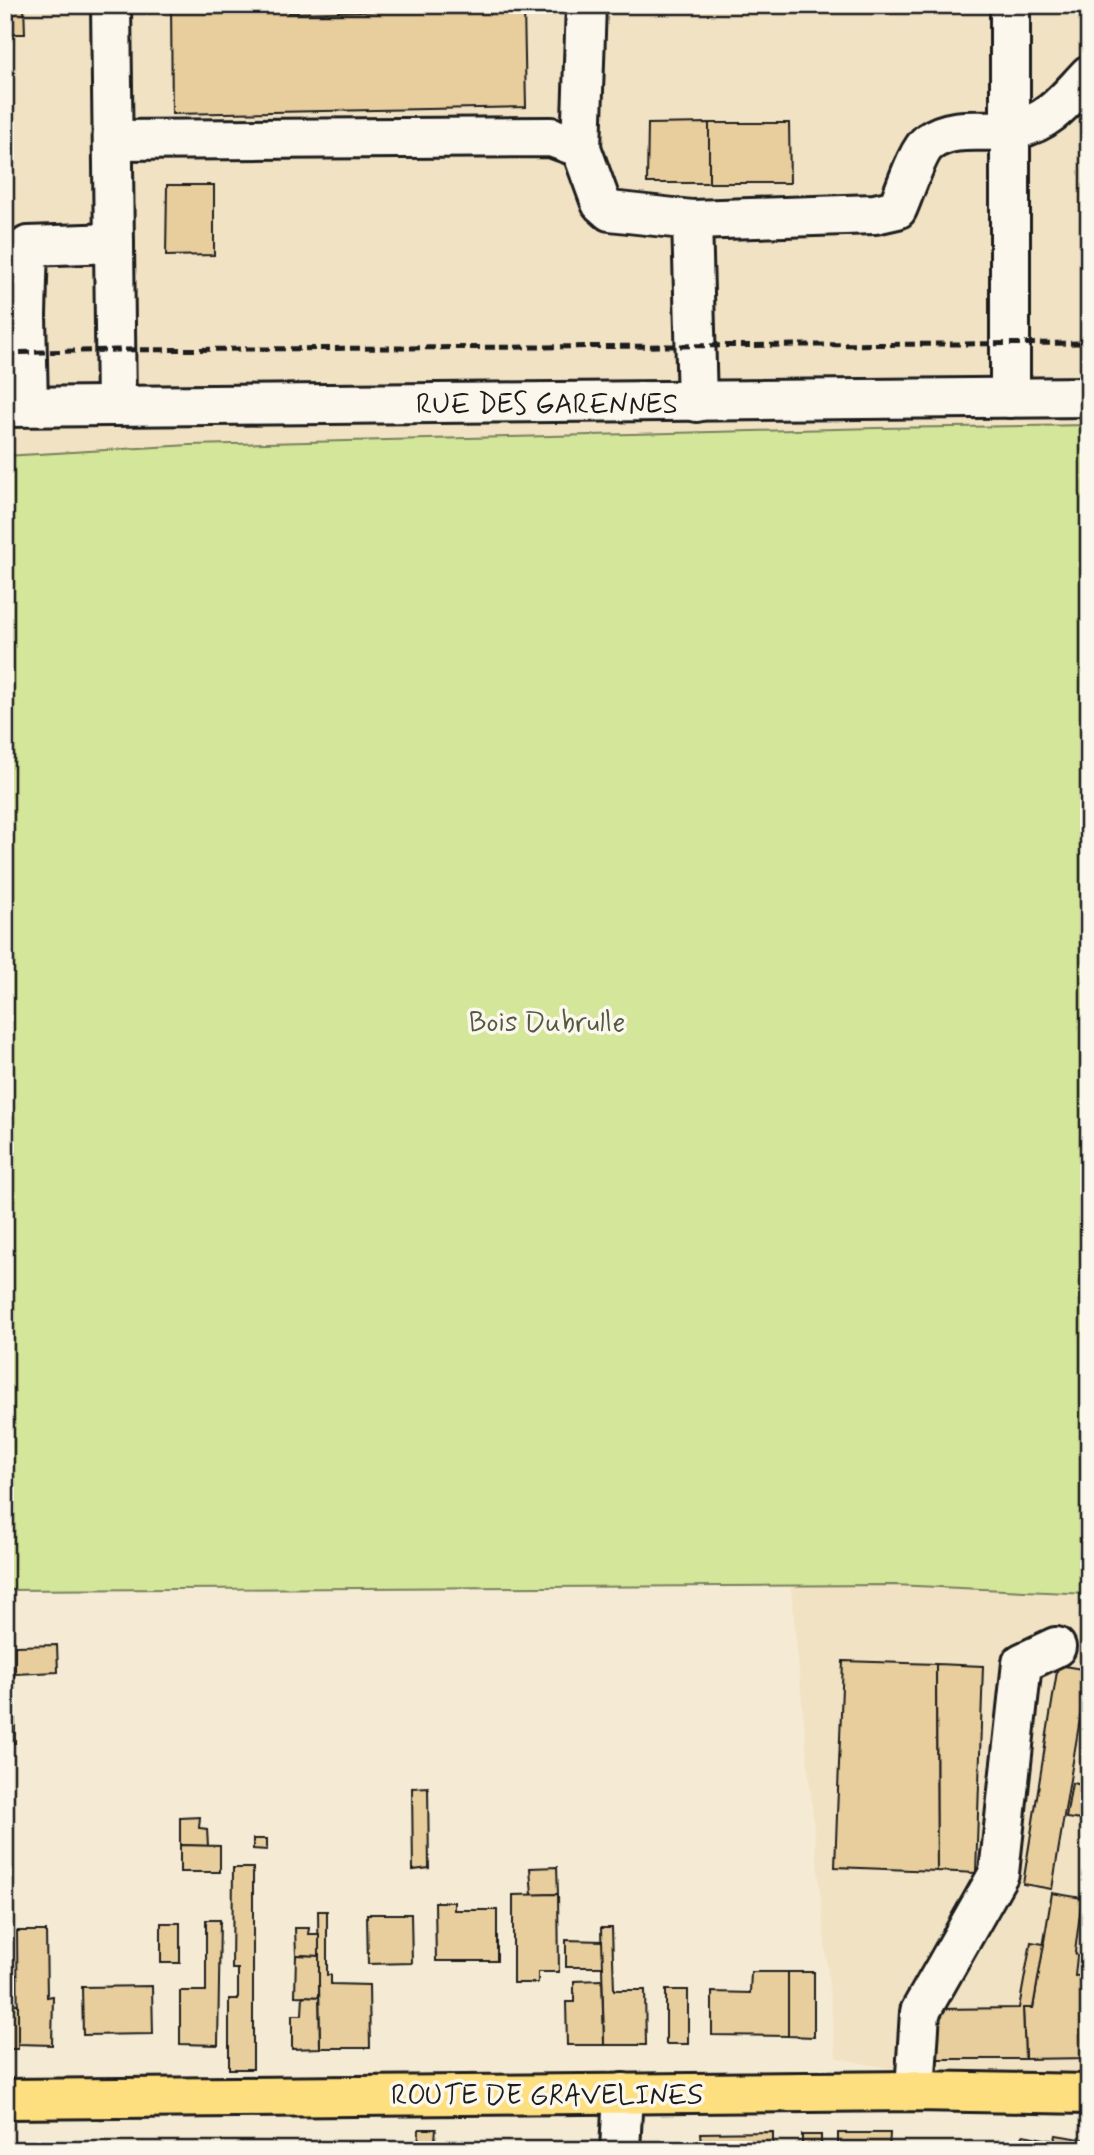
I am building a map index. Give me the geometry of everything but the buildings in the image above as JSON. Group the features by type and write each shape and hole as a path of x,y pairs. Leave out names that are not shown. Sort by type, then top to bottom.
{"main road":[{"name":"ROUTE DE GRAVELINES","path":"5,2099 915,2091 1089,2094"}],"street":[{"path":"111,5 116,406"},
{"path":"586,5 580,148 601,203 610,211 692,220 875,214 897,209 918,156 927,143 952,131 1016,129 1051,116 1089,75"},
{"path":"1010,5 1010,398"},
{"path":"113,140 551,137 580,148"},
{"path":"692,220 697,402"},
{"path":"17,407 26,315 17,246 114,243"},
{"name":"RUE DES GARENNES","path":"17,407 1089,397"},
{"path":"915,2091 920,2012 999,1872 1022,1663 1056,1647"},
{"path":"620,2150 623,2093"}],"shaded area":[{"name":"Bois Dubrulle","path":"5,5 1089,5 1089,2107 836,2058 789,1568 5,1585"}],"green space":[{"name":"Bois Dubrulle","path":"1089,425 1089,1594 894,1585 5,1590 5,456 190,445"}],"railway":[{"path":"5,353 1089,343"}]}
